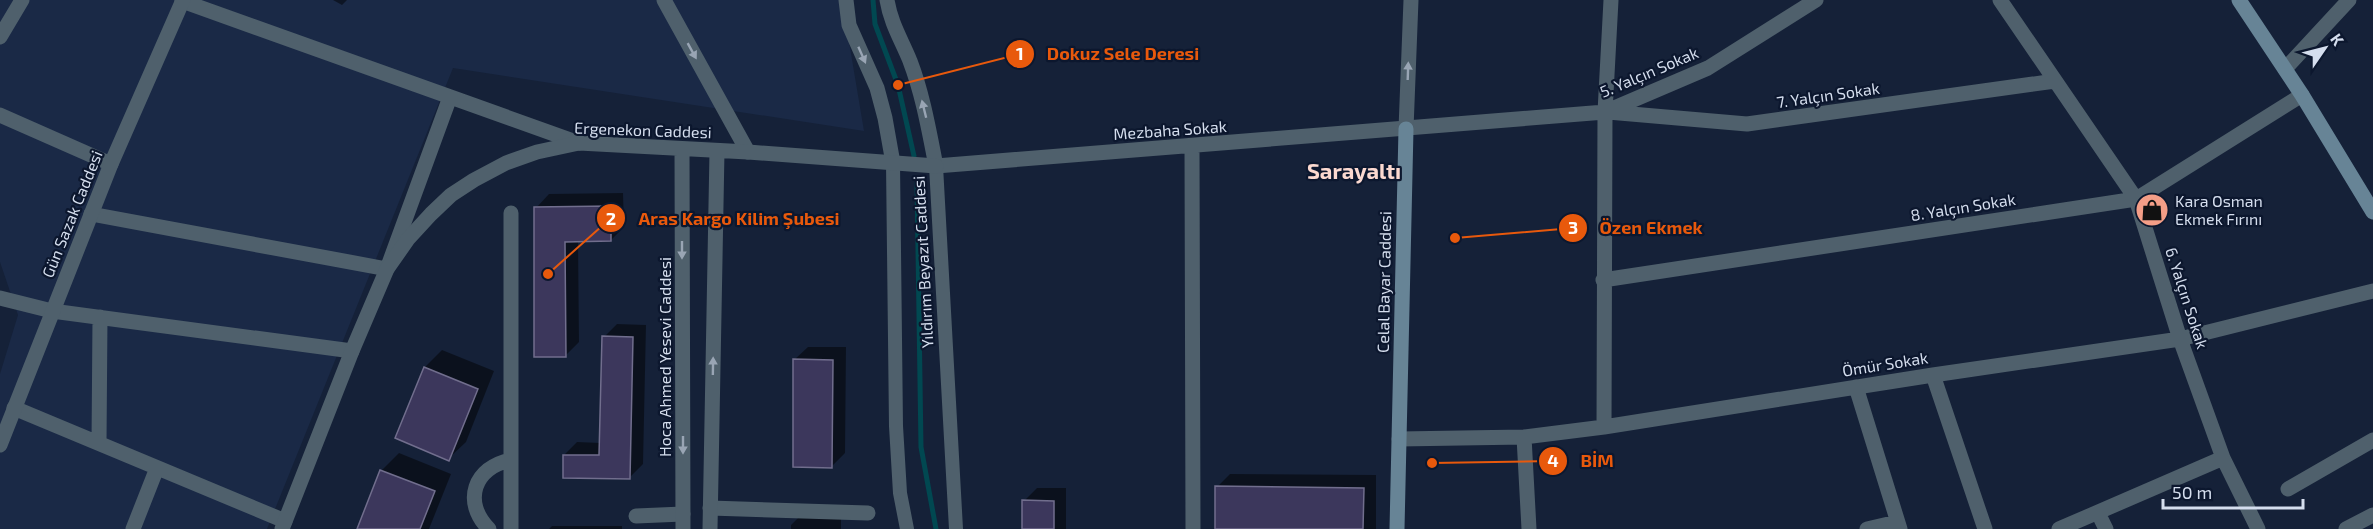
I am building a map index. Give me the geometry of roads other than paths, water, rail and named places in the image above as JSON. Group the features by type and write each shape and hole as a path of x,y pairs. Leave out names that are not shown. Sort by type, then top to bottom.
{"main road":[{"path":"2240,0 2365,188 2373,212"},
{"name":"Celal Bayar Caddesi","path":"1397,529 1406,129"}],"street":[{"path":"0,37 22,0"},
{"path":"183,0 579,143"},
{"name":"Gün Sazak Caddesi","path":"0,445 111,164 183,0"},
{"path":"664,0 748,152"},
{"path":"846,0 849,25 877,87 893,163"},
{"name":"Yıldırım Beyazıt Caddesi","path":"886,0 890,20 910,61 924,107 936,166 956,529"},
{"name":"Celal Bayar Caddesi","path":"1406,129 1411,0"},
{"path":"1604,427 1605,112 1611,0"},
{"name":"5. Yalçın Sokak","path":"1406,129 1605,112 1708,68 1816,0"},
{"name":"6. Yalçın Sokak","path":"2000,0 2136,199 2180,339 2223,458 2258,529"},
{"path":"2285,69 2349,0"},
{"name":"7. Yalçın Sokak","path":"1605,112 1746,124 2055,81"},
{"name":"8. Yalçın Sokak","path":"1603,280 2136,199 2302,95"},
{"path":"91,214 387,269 450,97"},
{"path":"0,115 111,164"},
{"name":"Mezbaha Sokak","path":"936,166 1406,129"},
{"name":"Ergenekon Caddesi","path":"284,525 352,351 387,269 408,239 451,195 506,163 537,152 579,143 748,152 936,166"},
{"path":"1192,146 1193,529"},
{"name":"Hoca Ahmed Yesevi Caddesi","path":"682,149 683,521"},
{"path":"710,529 717,151"},
{"name":"Yıldırım Beyazıt Caddesi","path":"893,163 896,426 900,493 907,529"},
{"path":"511,213 511,529"},
{"name":"Ömür Sokak","path":"1399,438 1524,437 1604,427 2180,339 2373,291"},
{"path":"0,298 52,311 352,351"},
{"path":"99,443 100,317"},
{"path":"1933,375 1985,529"},
{"path":"1856,387 1898,525 1867,529"},
{"path":"14,408 157,468 284,525"},
{"path":"1524,437 1529,529"},
{"path":"2288,489 2373,440"},
{"path":"2059,529 2223,458"},
{"path":"489,529 481,522 476,511 474,499 476,487 481,476 490,468 511,460"},
{"path":"133,529 157,468"},
{"path":"710,508 868,513"},
{"path":"2098,513 2106,529"},
{"path":"2346,529 2373,515"},
{"path":"636,516 683,521"}],"waterway":[{"path":"873,0 875,24 898,85 914,156"},
{"path":"917,183 921,447 936,529"}],"place":[{"name":"Dokuz Sele Deresi","path":"898,85"},
{"name":"Kara Osman Ekmek Fırını","path":"2152,210"},
{"name":"Özen Ekmek","path":"1455,238"},
{"name":"Aras Kargo Kilim Şubesi","path":"548,274"},
{"name":"BİM","path":"1432,463"}],"district":[{"name":"Sarayaltı","path":"1354,171"}]}
